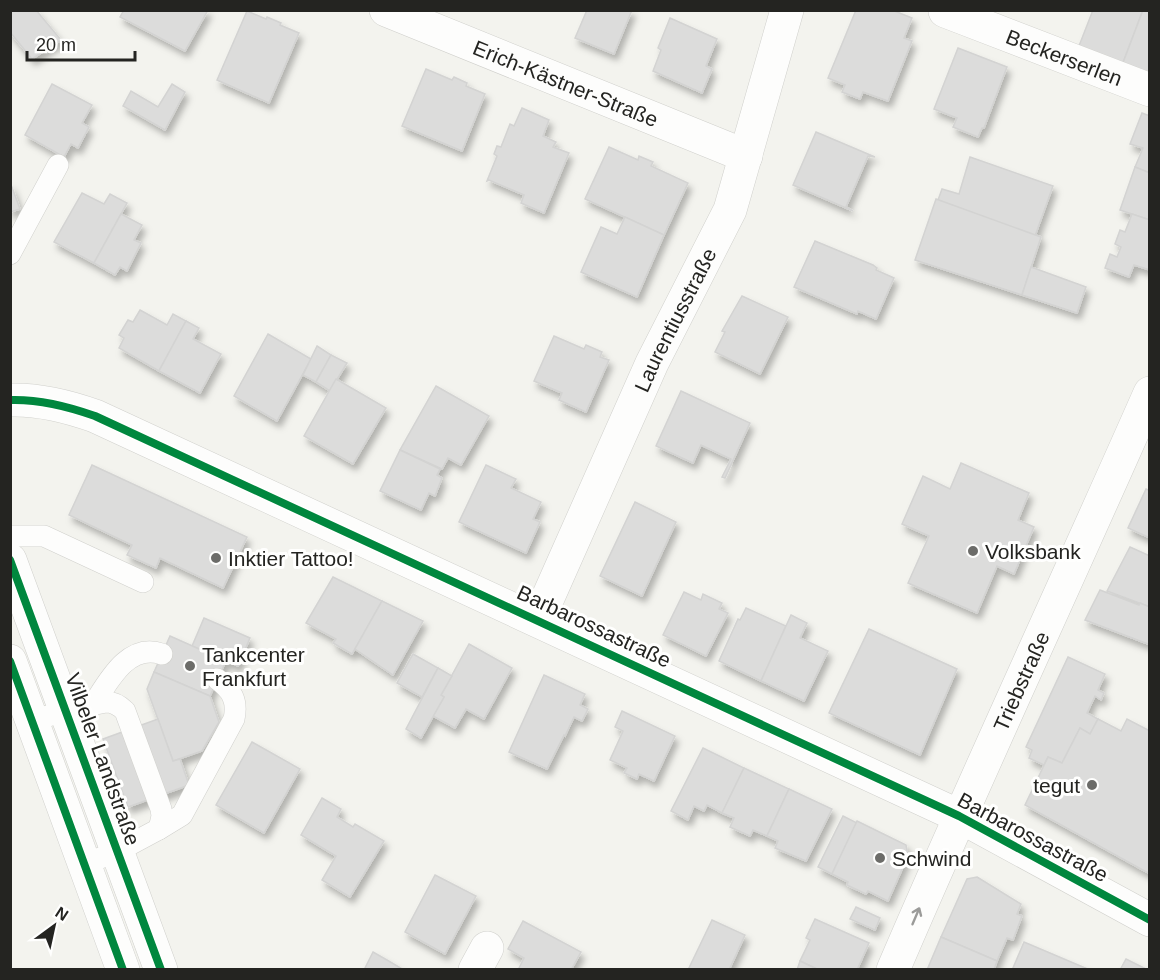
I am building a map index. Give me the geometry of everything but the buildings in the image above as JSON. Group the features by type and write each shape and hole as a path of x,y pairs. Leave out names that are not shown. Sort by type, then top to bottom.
{"street":[{"name":"Erich-Kästner-Straße","path":"386,10 746,156"},
{"name":"Laurentiusstraße","path":"538,620 652,363 730,210 787,10"},
{"name":"Beckerserlen","path":"945,10 1149,90"},
{"name":"Triebstraße","path":"893,969 959,816 1047,627 1149,393"},
{"name":"Barbarossastraße","path":"10,400 39,401 68,406 95,416 959,816 1149,920"},
{"name":"Vilbeler Landstraße","path":"10,560 79,708 117,850 161,969"},
{"path":"10,661 123,969"}],"lane":[{"path":"10,254 58,165"},
{"path":"10,536 44,536 144,582"},
{"path":"79,708 128,659 146,652 155,651 162,654"},
{"path":"85,864 159,829 182,814 234,719 235,698 227,686 217,679"},
{"path":"33,721 111,702 120,706 125,711 161,809 159,829"}],"cycle path":[{"path":"10,400 53,404 95,416 959,816 1150,920"},
{"path":"10,560 161,970"},
{"path":"10,661 123,970"}],"place":[{"name":"Volksbank","path":"973,551"},
{"name":"Inktier Tattoo!","path":"216,558"},
{"name":"Tankcenter Frankfurt","path":"190,666"},
{"name":"tegut","path":"1092,785"},
{"name":"Schwind","path":"880,858"}]}
